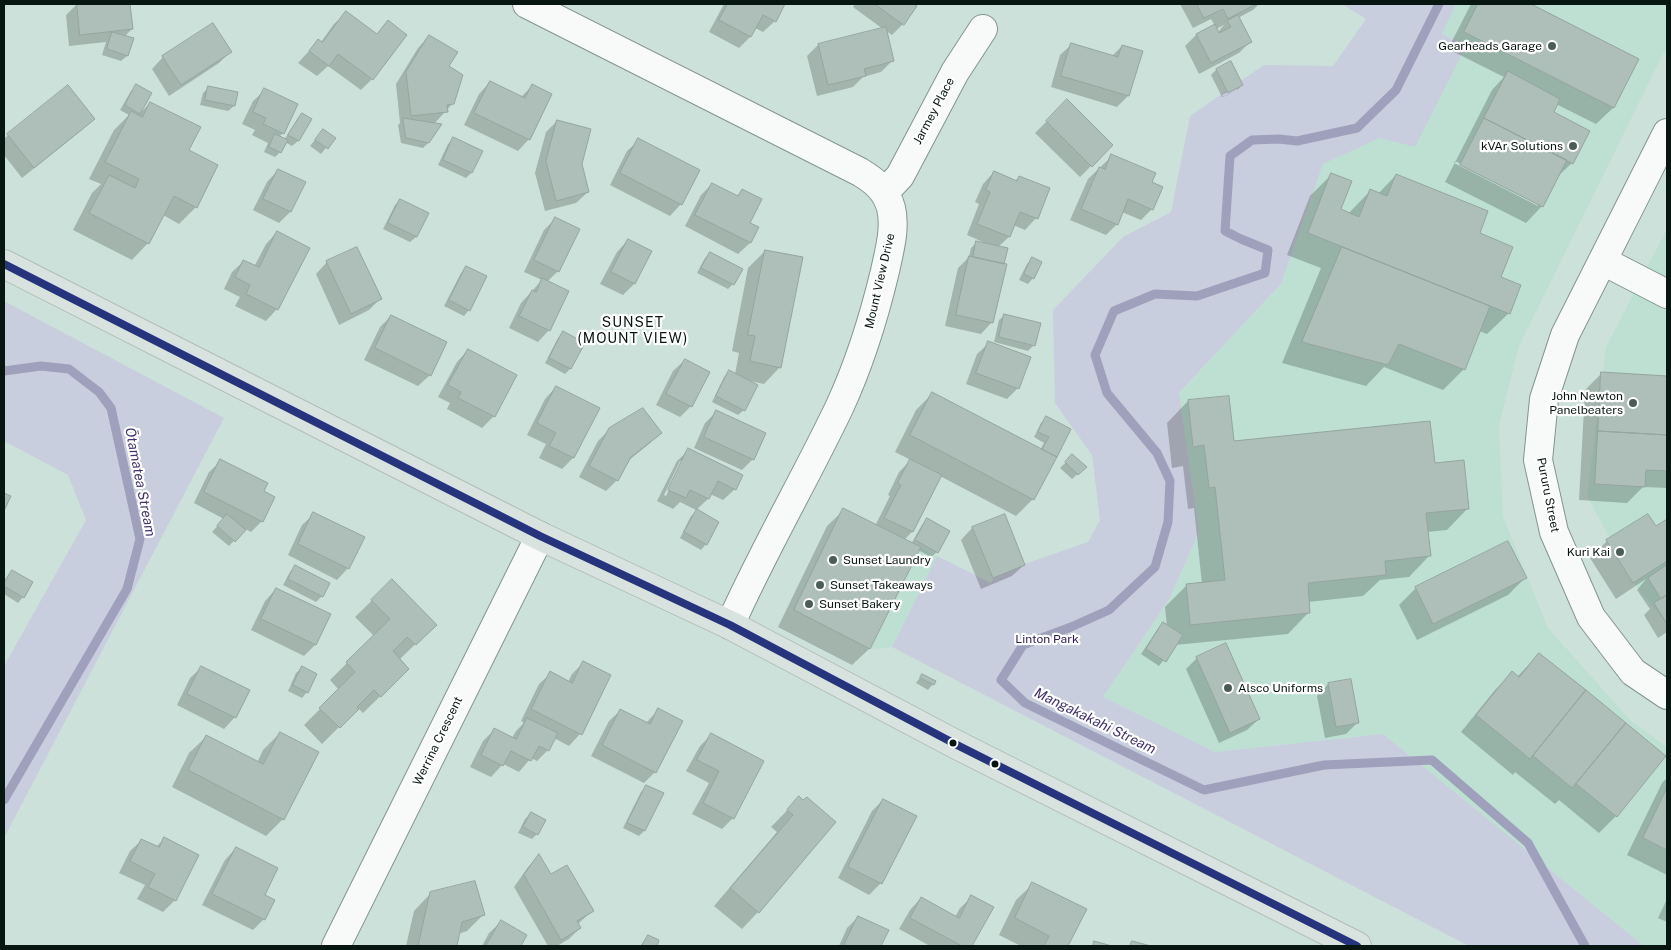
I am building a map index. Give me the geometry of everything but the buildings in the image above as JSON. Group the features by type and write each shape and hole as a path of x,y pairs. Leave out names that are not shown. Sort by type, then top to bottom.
{"main road":[{"path":"4,264 540,536 730,625 959,746 1357,946"}],"street":[{"path":"527,4 860,172 874,180 885,192"},
{"name":"Jarmey Place","path":"885,192 900,176 955,72 983,29"},
{"name":"Pururu Street","path":"1667,133 1565,335 1544,399 1538,460 1554,532 1591,617 1633,672 1667,695"},
{"name":"Mount View Drive","path":"730,625 840,406 867,336 890,247 892,209 885,192"},
{"path":"1603,261 1667,294"},
{"name":"Werrina Crescent","path":"336,946 540,536"}],"shaded area":[{"path":"1456,4 1667,4 1667,46 1519,346 1499,425 1503,517 1548,628 1630,720 1667,747 1667,946 1644,946 1383,734 1215,752 1103,697 1169,600 1199,532 1179,394 1281,284 1323,164 1380,138 1466,46 1442,34"},
{"path":"1667,229 1667,624 1635,585 1587,496 1606,347"},
{"path":"843,508 937,556 892,647 870,649 794,610"}],"green space":[{"name":"Linton Park","path":"1342,4 1456,4 1442,34 1466,46 1415,147 1380,138 1323,164 1281,284 1179,393 1199,532 1169,600 1103,697 1215,752 1383,734 1644,946 1469,946 892,647 937,556 991,583 996,574 1088,542 1100,520 1092,455 1055,403 1053,310 1123,237 1171,212 1190,116 1264,65 1333,66 1366,19"},
{"path":"4,301 224,418 4,838 4,666 86,520 68,475 4,441"}],"waterway":[{"name":"Mangakakahi Stream","path":"1439,4 1396,90 1357,128 1297,141 1279,139 1252,140 1230,156 1225,231 1268,250 1265,273 1197,296 1155,294 1114,311 1095,355 1107,393 1157,453 1170,481 1168,522 1155,567 1109,610 1023,645 1001,680 1025,703 1204,790 1324,765 1432,760 1528,843 1585,946"},
{"name":"Ōtamatea Stream","path":"4,371 41,366 69,369 99,392 111,408 140,539 127,589 4,800"}],"transit line":[{"path":"4,264 540,536 730,625 959,746 1357,946"}],"place":[{"name":"Gearheads Garage","path":"1552,46"},
{"name":"kVAr Solutions","path":"1573,146"},
{"name":"John Newton Panelbeaters","path":"1633,403"},
{"name":"Kuri Kai","path":"1620,552"},
{"name":"Sunset Laundry","path":"833,560"},
{"name":"Sunset Takeaways","path":"820,585"},
{"name":"Sunset Bakery","path":"809,604"},
{"name":"Alsco Uniforms","path":"1228,688"}],"district":[{"name":"SUNSET (MOUNT VIEW)","path":"633,332"}]}
